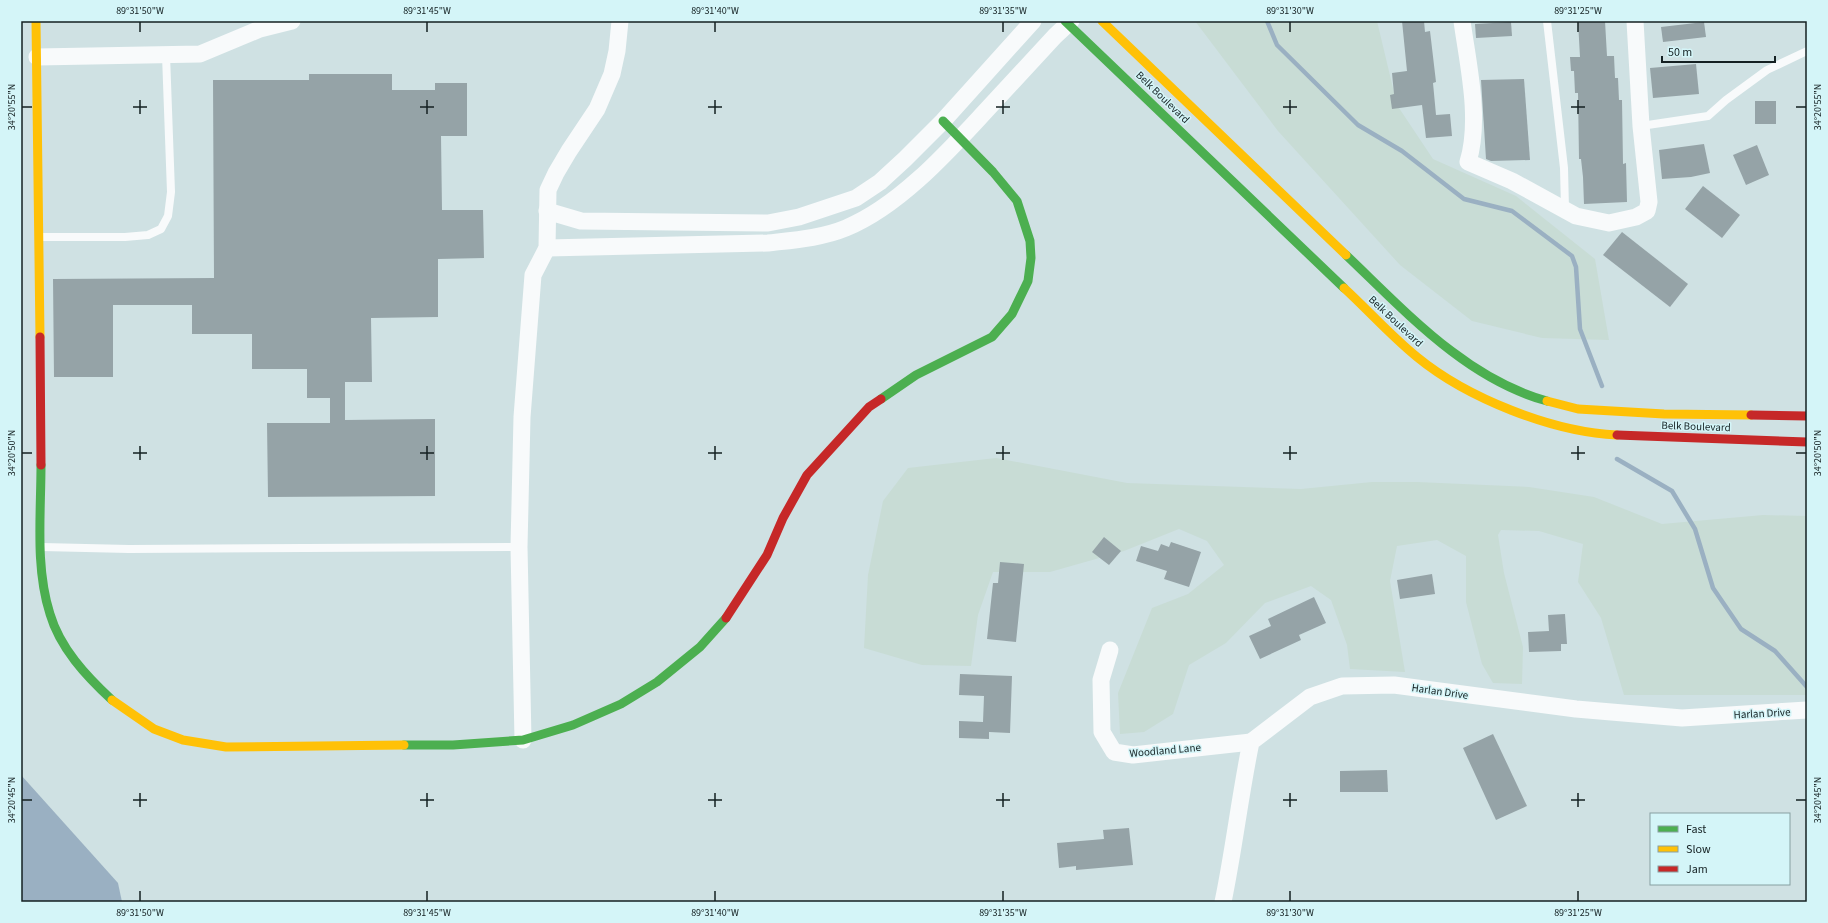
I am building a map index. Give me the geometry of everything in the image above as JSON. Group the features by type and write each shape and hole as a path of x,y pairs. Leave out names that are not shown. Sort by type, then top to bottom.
{"street":[{"path":"36,21 41,547 42,580 50,615 65,646 89,679 120,707 154,729 183,740 226,747 453,745 523,740 573,725 621,704 657,682 700,648 730,612 750,584 767,555 783,518 807,475 841,435 869,407 916,375 992,337 1012,314 1028,281 1031,258 1030,241 1017,201 993,172 943,121"},
{"path":"37,57 200,54 260,29 292,21"},
{"path":"523,740 519,547 522,417 533,275 547,248 548,190 556,173 597,109 612,74 617,51 620,21"},
{"path":"547,211 581,221 768,223 799,217 856,198 880,182 943,121 1033,21"},
{"name":"Belk Boulevard","path":"1102,21 1245,160 1420,326 1469,363 1523,394 1578,409 1664,414 1807,416"},
{"path":"1462,21 1473,124 1472,148 1468,162 1512,181 1576,216 1609,223 1636,217 1647,211 1649,191 1641,126 1635,21"},
{"path":"547,248 768,243 805,239 846,228 882,208 916,182 960,139 1068,22"},
{"name":"Belk Boulevard","path":"1068,22 1417,357 1461,386 1505,408 1561,426 1603,434 1807,442"},
{"name":"Woodland Lane","path":"1110,650 1101,680 1102,732 1114,752 1133,755 1251,742"},
{"name":"Harlan Drive","path":"1251,742 1310,697 1342,686 1394,685 1576,709 1682,718 1807,710"},
{"path":"1223,902 1233,855 1240,795 1251,742"}],"lane":[{"path":"1548,21 1564,168 1565,209"},
{"path":"1641,126 1708,116 1726,100 1766,70 1807,51"},
{"path":"39,237 125,237 148,235 161,229 168,216 171,192 166,55"},
{"path":"41,547 136,549 519,547"}],"green space":[{"path":"1195,21 1377,21 1397,105 1433,159 1516,196 1595,259 1609,340 1542,338 1472,321 1400,265 1278,131"},
{"path":"996,458 1127,483 1301,489 1372,482 1417,482 1529,487 1594,497 1662,524 1763,515 1807,516 1807,695 1624,695 1601,618 1578,582 1583,544 1539,531 1501,530 1498,535 1504,573 1523,647 1522,684 1493,683 1482,664 1466,602 1466,556 1437,540 1397,546 1390,581 1405,672 1350,669 1347,645 1331,600 1311,586 1265,603 1226,643 1189,665 1173,714 1144,732 1120,734 1118,693 1152,608 1188,594 1224,565 1207,541 1179,529 1124,551 1050,572 993,572 978,615 971,666 922,665 864,648 868,575 883,501 908,468"}],"water":[{"path":"21,775 118,883 122,902 21,902"}],"building":[{"path":"1402,21 1424,21 1425,32 1430,31 1436,82 1433,83 1436,115 1450,114 1452,136 1426,138 1422,105 1392,109 1390,95 1394,94 1392,73 1407,71"},
{"path":"1578,21 1605,21 1607,56 1614,56 1615,78 1618,78 1619,100 1622,100 1623,164 1626,163 1627,202 1584,204 1581,159 1579,159 1578,93 1575,93 1574,71 1571,71 1570,57 1580,57"},
{"path":"1511,22 1512,36 1476,38 1475,24"},
{"path":"1704,22 1706,37 1663,42 1661,27"},
{"path":"1696,64 1699,94 1653,98 1650,68"},
{"path":"309,74 392,74 392,90 435,90 435,83 467,83 467,136 441,136 442,210 483,210 484,258 438,259 438,317 371,318 372,382 345,382 345,420 435,419 435,496 268,497 267,423 330,423 330,398 307,398 307,369 252,369 252,334 192,334 192,305 113,305 113,377 54,377 53,279 214,278 213,80 309,80"},
{"path":"1524,79 1530,160 1491,161 1486,159 1481,80"},
{"path":"1755,101 1776,101 1776,124 1755,124"},
{"path":"1704,144 1710,173 1691,177 1662,179 1659,150"},
{"path":"1757,145 1769,175 1746,185 1733,155"},
{"path":"1703,186 1740,215 1722,238 1685,209"},
{"path":"1622,232 1688,284 1670,307 1603,255"},
{"path":"1104,537 1121,551 1109,565 1092,552"},
{"path":"1171,542 1201,552 1189,587 1164,579 1167,571 1136,561 1141,546 1158,551 1161,544 1169,547"},
{"path":"1000,562 1024,564 1016,642 987,639 993,583 998,583"},
{"path":"1432,574 1435,594 1400,599 1397,580"},
{"path":"1314,597 1326,623 1299,635 1301,640 1260,659 1249,636 1271,626 1268,619"},
{"path":"1565,614 1567,644 1561,644 1561,651 1529,652 1528,632 1549,631 1548,615"},
{"path":"960,674 1012,676 1010,733 989,732 989,739 959,738 959,721 983,722 984,696 959,695"},
{"path":"1493,734 1527,806 1496,820 1463,748"},
{"path":"1387,770 1388,792 1340,792 1340,771"},
{"path":"1129,828 1133,865 1076,870 1076,866 1059,868 1057,843 1104,839 1103,830"}],"waterway":[{"path":"1267,21 1277,45 1358,125 1402,151 1464,199 1512,211 1572,256 1576,267 1580,329 1602,386"},
{"path":"1617,459 1672,491 1695,529 1713,588 1741,629 1775,651 1807,687"}],"traffic: fast":[{"path":"1065,21 1344,288"},
{"path":"881,399 916,375 992,337 1012,314 1028,281 1031,258 1030,241 1017,201 993,172 943,121"},
{"path":"1346,255 1414,320 1463,360 1490,377 1518,391 1547,401"},
{"path":"41,465 40,540 42,578 50,614 54,626 67,650 75,661 112,700"},
{"path":"404,745 453,745 523,740 573,725 621,704 657,682 700,647 726,618"}],"traffic: slow":[{"path":"36,21 40,337"},
{"path":"1102,21 1346,255"},
{"path":"1344,288 1407,349 1437,372 1460,386 1485,399 1538,420 1565,427 1617,435"},
{"path":"1547,401 1578,409 1664,414 1751,415"},
{"path":"112,700 154,729 183,740 226,747 404,745"}],"traffic: jam":[{"path":"40,337 41,465"},
{"path":"726,618 767,555 783,518 807,475 869,407 881,399"},
{"path":"1751,415 1807,416"},
{"path":"1617,435 1807,442"}]}
